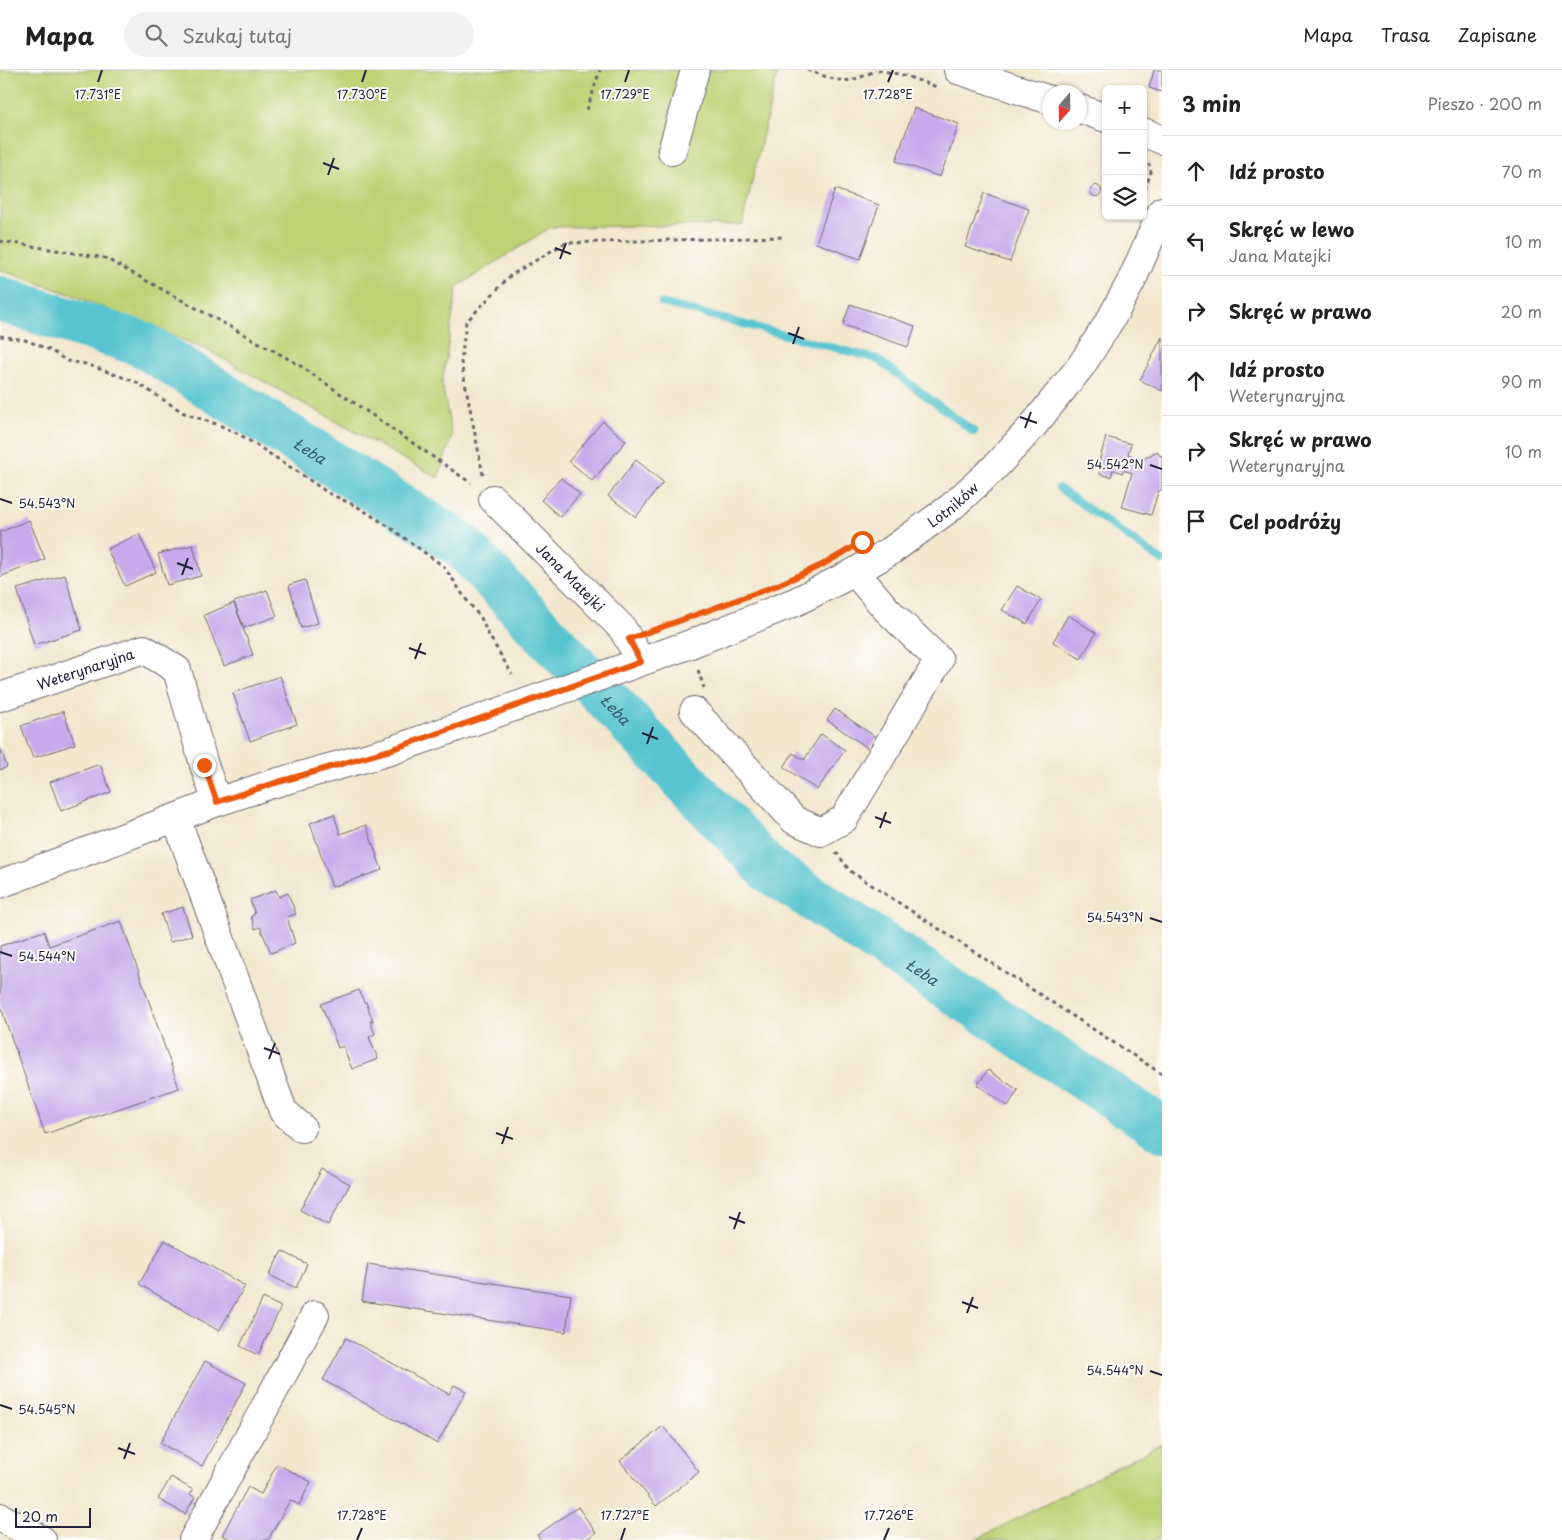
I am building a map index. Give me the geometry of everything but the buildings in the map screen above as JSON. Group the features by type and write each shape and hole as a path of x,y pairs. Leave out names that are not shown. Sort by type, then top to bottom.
{"street":[{"path":"672,151 695,70"},
{"path":"958,70 1042,97"},
{"path":"1087,111 1102,117"},
{"path":"1147,134 1162,140"},
{"name":"Lotników","path":"217,802 275,783 390,750 634,664 779,609 855,572 892,550 950,508 993,469 1038,420 1081,366 1112,317 1132,280 1162,211"},
{"name":"Jana Matejki","path":"493,499 622,628 634,664"},
{"path":"694,711 794,820 821,832 844,818 939,660 888,610 855,572"},
{"name":"Weterynaryjna","path":"0,697 144,649 177,670 204,765 217,802"},
{"path":"0,884 217,802"},
{"path":"176,818 283,1110 302,1128"},
{"path":"193,1540 315,1316"},
{"path":"0,1516 42,1540"}],"path":[{"path":"587,110 600,70"},
{"path":"807,70 848,82 860,79 876,70"},
{"path":"1147,163 1151,172 1147,183"},
{"path":"493,499 483,476 461,362 466,322 511,275 565,244 783,237"},
{"path":"0,242 105,258 296,363 493,499"},
{"path":"0,336 25,340 50,350 67,361 86,364 136,382 184,413 239,434 328,493 358,507 388,526 443,566 454,580 464,598 481,618 487,632 512,674"},
{"path":"821,832 850,871 1162,1074"}],"green space":[{"path":"0,70 778,70 742,225 551,227 457,287 442,384 452,436 438,478 205,349 73,295 0,270"},
{"path":"1162,1444 1162,1540 975,1540"}],"waterway":[{"name":"Łeba","path":"0,299 142,344 460,544 768,869 1162,1129"},
{"path":"662,303 877,359 974,432"},
{"path":"1059,488 1162,561"}],"route":[{"path":"204,765 217,802 275,783 390,750 459,727 641,662 629,639 778,585 822,565 862,542"}]}
